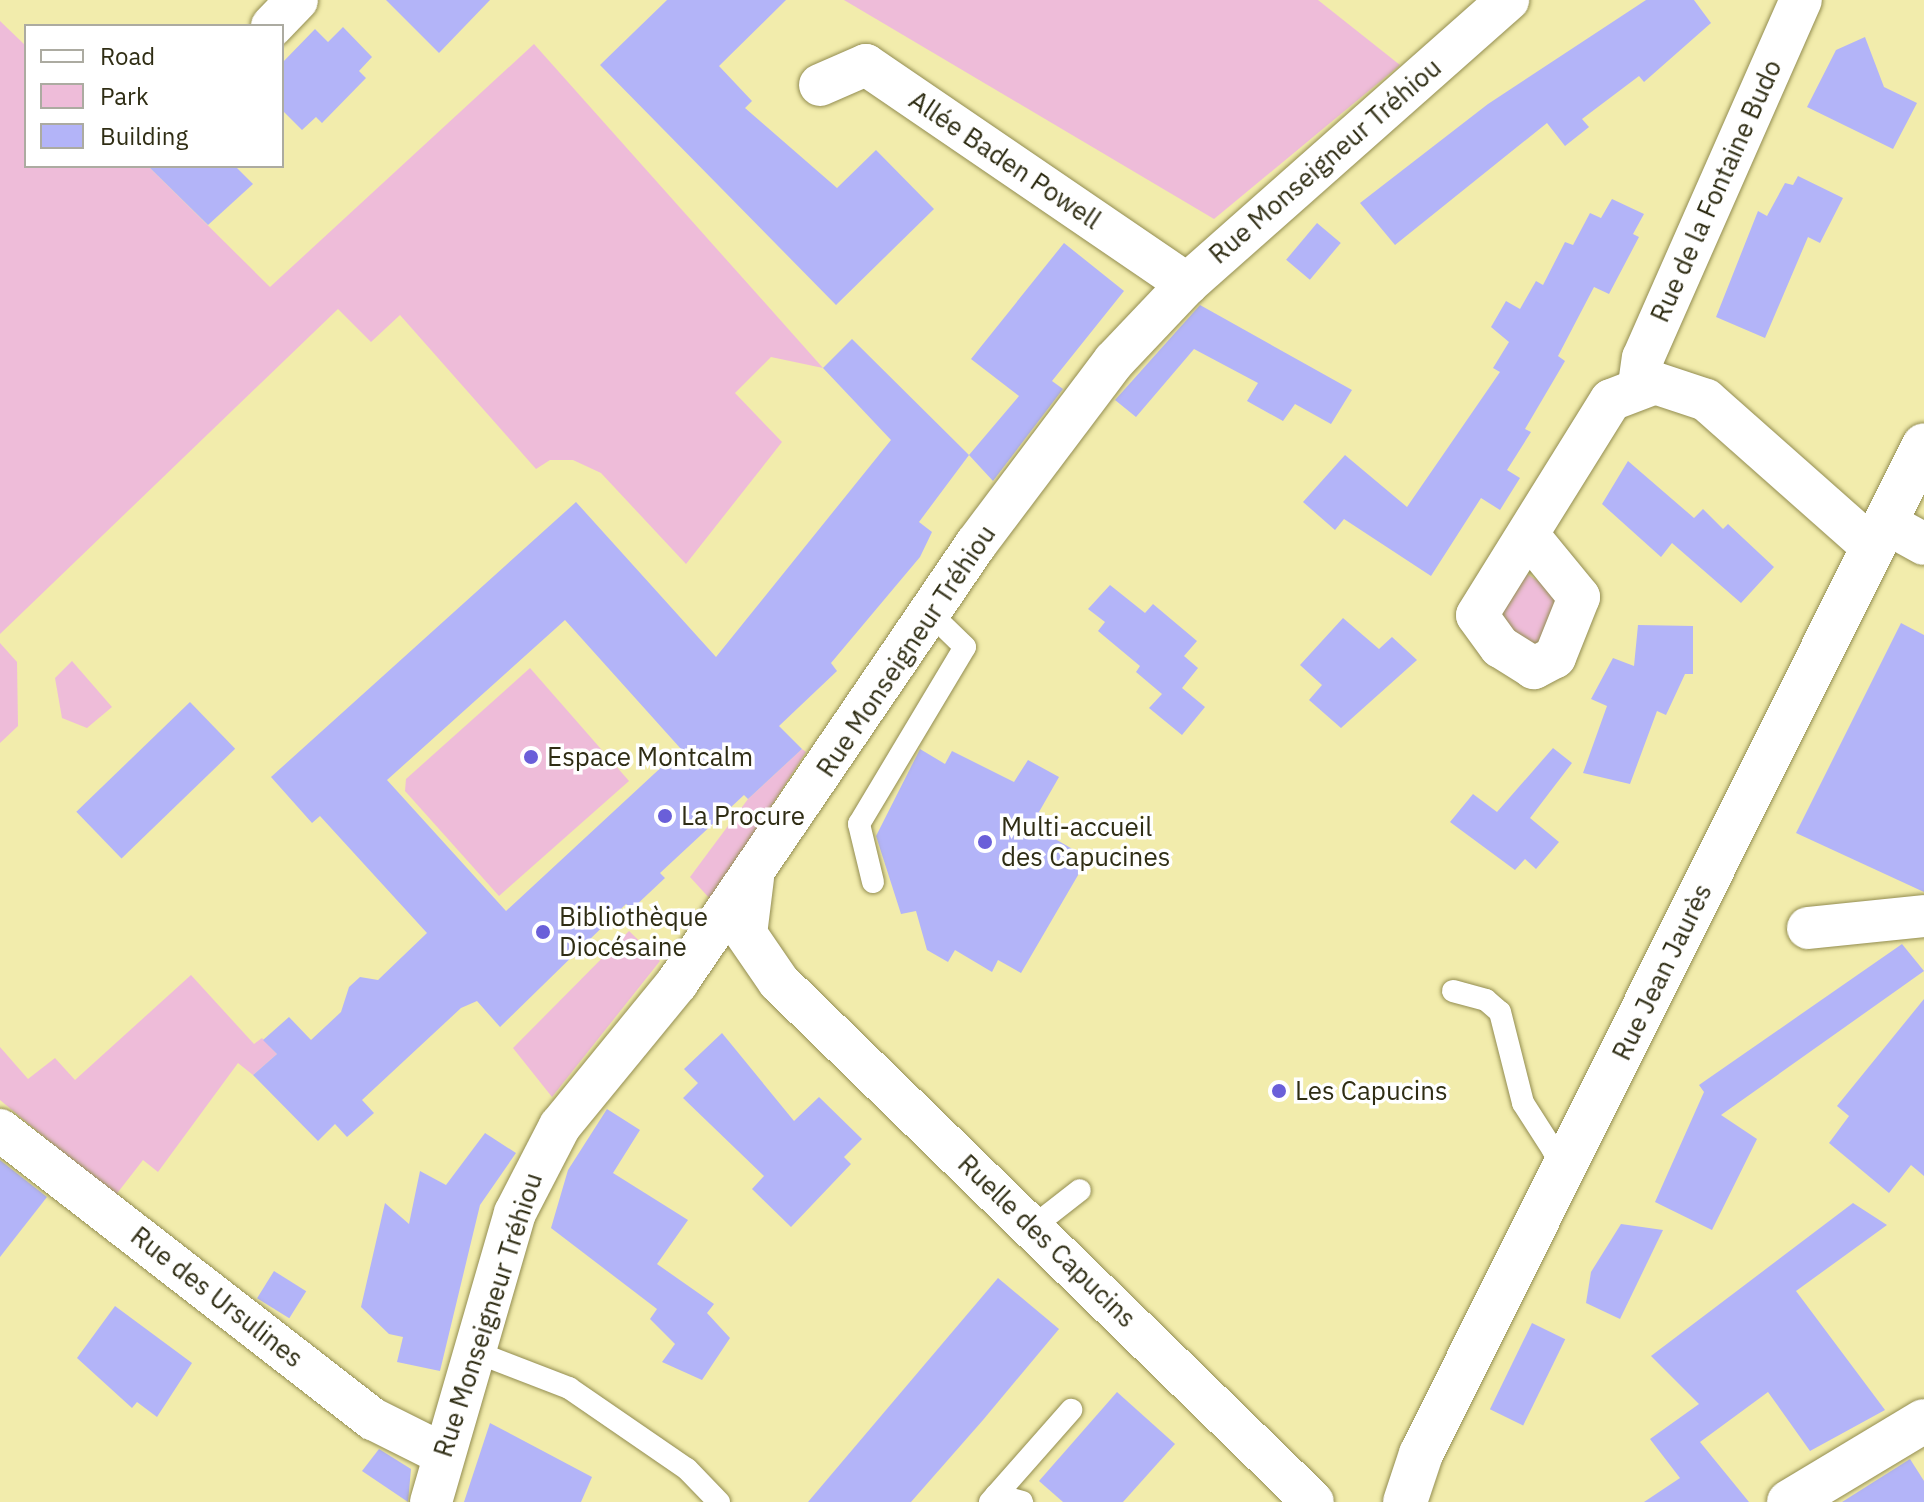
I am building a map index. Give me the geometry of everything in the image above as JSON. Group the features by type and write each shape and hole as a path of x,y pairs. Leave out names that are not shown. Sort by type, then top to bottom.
{"main road":[{"name":"Rue Jean Jaurès","path":"1405,1502 1421,1454 1924,445"},
{"path":"1789,1502 1924,1421"}],"street":[{"path":"274,24 297,0"},
{"name":"Rue Monseigneur Tréhiou","path":"431,1502 441,1453 515,1213 544,1147 610,1057 677,983 754,877 930,613 1114,361 1187,284 1508,0"},
{"name":"Rue de la Fontaine Budo","path":"1639,385 1643,358 1801,0"},
{"name":"Allée Baden Powell","path":"820,85 866,65 1187,284"},
{"path":"1529,536 1611,400 1639,385 1671,383 1706,400 1879,536 1924,544"},
{"name":"Ruelle des Capucins","path":"754,877 746,934 779,982 1034,1226 1313,1502"},
{"path":"1808,928 1924,916"},
{"name":"Ruelle des Capucins","path":"677,983 723,965 779,982"},
{"name":"Rue des Ursulines","path":"0,1130 373,1419 441,1453"}],"lane":[{"path":"873,882 859,824 965,647 930,613"},
{"path":"1453,991 1486,1000 1500,1012 1523,1103 1553,1150 1568,1157"},
{"path":"1034,1226 1080,1190"},
{"path":"473,1351 569,1388 687,1469 719,1502"},
{"path":"993,1499 1071,1410"},
{"path":"993,1499 1022,1502"}],"green space":[{"path":"844,0 1318,0 1400,65 1214,219"},
{"path":"0,21 24,44 24,168 150,168 270,287 534,44 823,368 771,357 735,393 782,442 686,564 601,473 573,460 550,460 536,469 400,315 371,342 338,309 0,634"},
{"path":"1522,571 1559,594 1541,643 1523,646 1494,607"},
{"path":"0,643 17,662 18,726 0,743"},
{"path":"72,661 112,707 87,728 62,718 55,678"},
{"path":"530,668 629,781 499,896 405,791 406,779"},
{"path":"802,749 806,752 711,900 690,877 748,799"},
{"path":"629,931 660,961 552,1097 513,1048"},
{"path":"191,975 254,1044 262,1038 277,1054 253,1075 238,1063 158,1172 143,1160 115,1196 0,1100 0,1047 28,1079 55,1058 75,1080"}],"building":[{"path":"386,0 490,0 439,53"},
{"path":"667,0 786,0 719,66 752,101 745,108 837,188 876,150 934,209 836,305 600,65"},
{"path":"1646,0 1694,0 1711,23 1644,82 1639,76 1582,119 1589,127 1565,146 1547,123 1395,245 1360,203 1488,104"},
{"path":"343,27 372,57 359,71 366,78 322,123 316,117 302,130 284,112 284,61 315,29 328,42"},
{"path":"1865,37 1884,87 1917,103 1893,149 1807,107 1836,50"},
{"path":"150,168 237,168 253,184 208,225"},
{"path":"1798,176 1843,198 1820,243 1808,237 1765,338 1716,317 1758,211 1767,216 1785,183 1793,185"},
{"path":"1612,199 1644,214 1633,234 1639,237 1609,294 1594,287 1558,356 1565,361 1525,429 1531,432 1507,470 1520,478 1500,510 1481,498 1431,576 1344,519 1335,530 1303,502 1345,455 1407,507 1500,372 1493,368 1509,342 1491,327 1506,301 1520,309 1536,281 1543,285 1565,242 1573,245 1590,213 1601,218"},
{"path":"1317,223 1341,243 1310,280 1286,260"},
{"path":"1064,243 1124,291 1052,381 1063,389 993,481 969,455 1019,396 971,359"},
{"path":"1200,305 1352,390 1331,424 1295,404 1283,421 1247,401 1258,383 1194,349 1136,417 1115,400"},
{"path":"852,339 969,455 919,522 932,532 920,557 831,663 837,671 779,726 802,749 748,799 744,795 660,873 665,878 632,909 626,904 500,1027 477,1001 461,1008 362,1100 374,1113 347,1137 335,1124 318,1141 253,1075 277,1054 263,1040 289,1017 311,1040 341,1012 349,987 360,977 378,980 427,933 320,816 312,823 271,777 576,502 716,657 891,440 823,368","holes":["565,620 681,749 506,911 387,780"]},
{"path":"1628,461 1694,518 1703,509 1723,529 1728,524 1774,567 1741,603 1672,543 1661,557 1602,504"},
{"path":"1110,585 1145,613 1153,604 1197,641 1184,656 1198,668 1182,688 1205,707 1182,735 1149,708 1162,694 1136,672 1140,666 1098,631 1105,622 1088,609"},
{"path":"1343,618 1379,649 1392,637 1417,660 1341,728 1309,700 1322,685 1300,665"},
{"path":"1901,623 1924,635 1924,892 1796,833"},
{"path":"1638,625 1693,626 1693,674 1685,674 1666,715 1657,711 1630,784 1583,773 1607,706 1591,699 1613,658 1634,666"},
{"path":"190,702 235,749 121,859 76,812"},
{"path":"1553,748 1572,763 1530,818 1559,842 1536,869 1525,859 1515,870 1450,822 1473,794 1497,812"},
{"path":"920,749 945,764 952,751 1014,782 1028,760 1059,777 1039,812 1057,823 1050,836 1088,858 1021,973 998,960 992,972 955,950 948,962 927,950 916,911 901,914 876,836"},
{"path":"1902,944 1924,971 1721,1115 1757,1139 1712,1230 1655,1202 1704,1092 1699,1085"},
{"path":"1924,999 1924,1176 1911,1165 1889,1193 1829,1143 1849,1116 1837,1106"},
{"path":"722,1033 794,1121 819,1097 862,1139 844,1157 851,1164 791,1227 752,1189 764,1176 683,1098 698,1083 684,1069"},
{"path":"607,1109 640,1130 613,1173 688,1220 657,1264 714,1304 707,1313 730,1338 702,1380 662,1362 675,1344 650,1319 657,1309 551,1228 568,1170"},
{"path":"485,1133 516,1153 480,1205 440,1371 397,1362 403,1337 389,1334 361,1307 385,1203 409,1224 420,1171 446,1185"},
{"path":"0,1160 47,1197 0,1257"},
{"path":"1853,1203 1887,1225 1796,1291 1885,1410 1810,1451 1768,1392 1700,1442 1749,1502 1644,1502 1680,1478 1650,1439 1699,1404 1651,1356"},
{"path":"1621,1224 1663,1230 1620,1319 1586,1303 1591,1272"},
{"path":"274,1271 306,1291 289,1318 257,1298"},
{"path":"998,1278 1059,1329 983,1420 911,1502 808,1502"},
{"path":"115,1306 192,1363 157,1417 137,1402 132,1408 77,1358"},
{"path":"1532,1323 1565,1339 1523,1426 1490,1409"},
{"path":"1117,1392 1175,1444 1123,1502 1063,1502 1039,1481"},
{"path":"490,1423 592,1477 581,1502 464,1502"},
{"path":"379,1449 411,1469 408,1502 362,1471"},
{"path":"1910,1459 1924,1481 1924,1502 1842,1502"}],"place":[{"name":"Espace Montcalm","path":"531,757"},
{"name":"La Procure","path":"665,816"},
{"name":"Multi-accueil des Capucines","path":"985,842"},
{"name":"Bibliothèque Diocésaine","path":"543,932"},
{"name":"Les Capucins","path":"1279,1091"}]}
